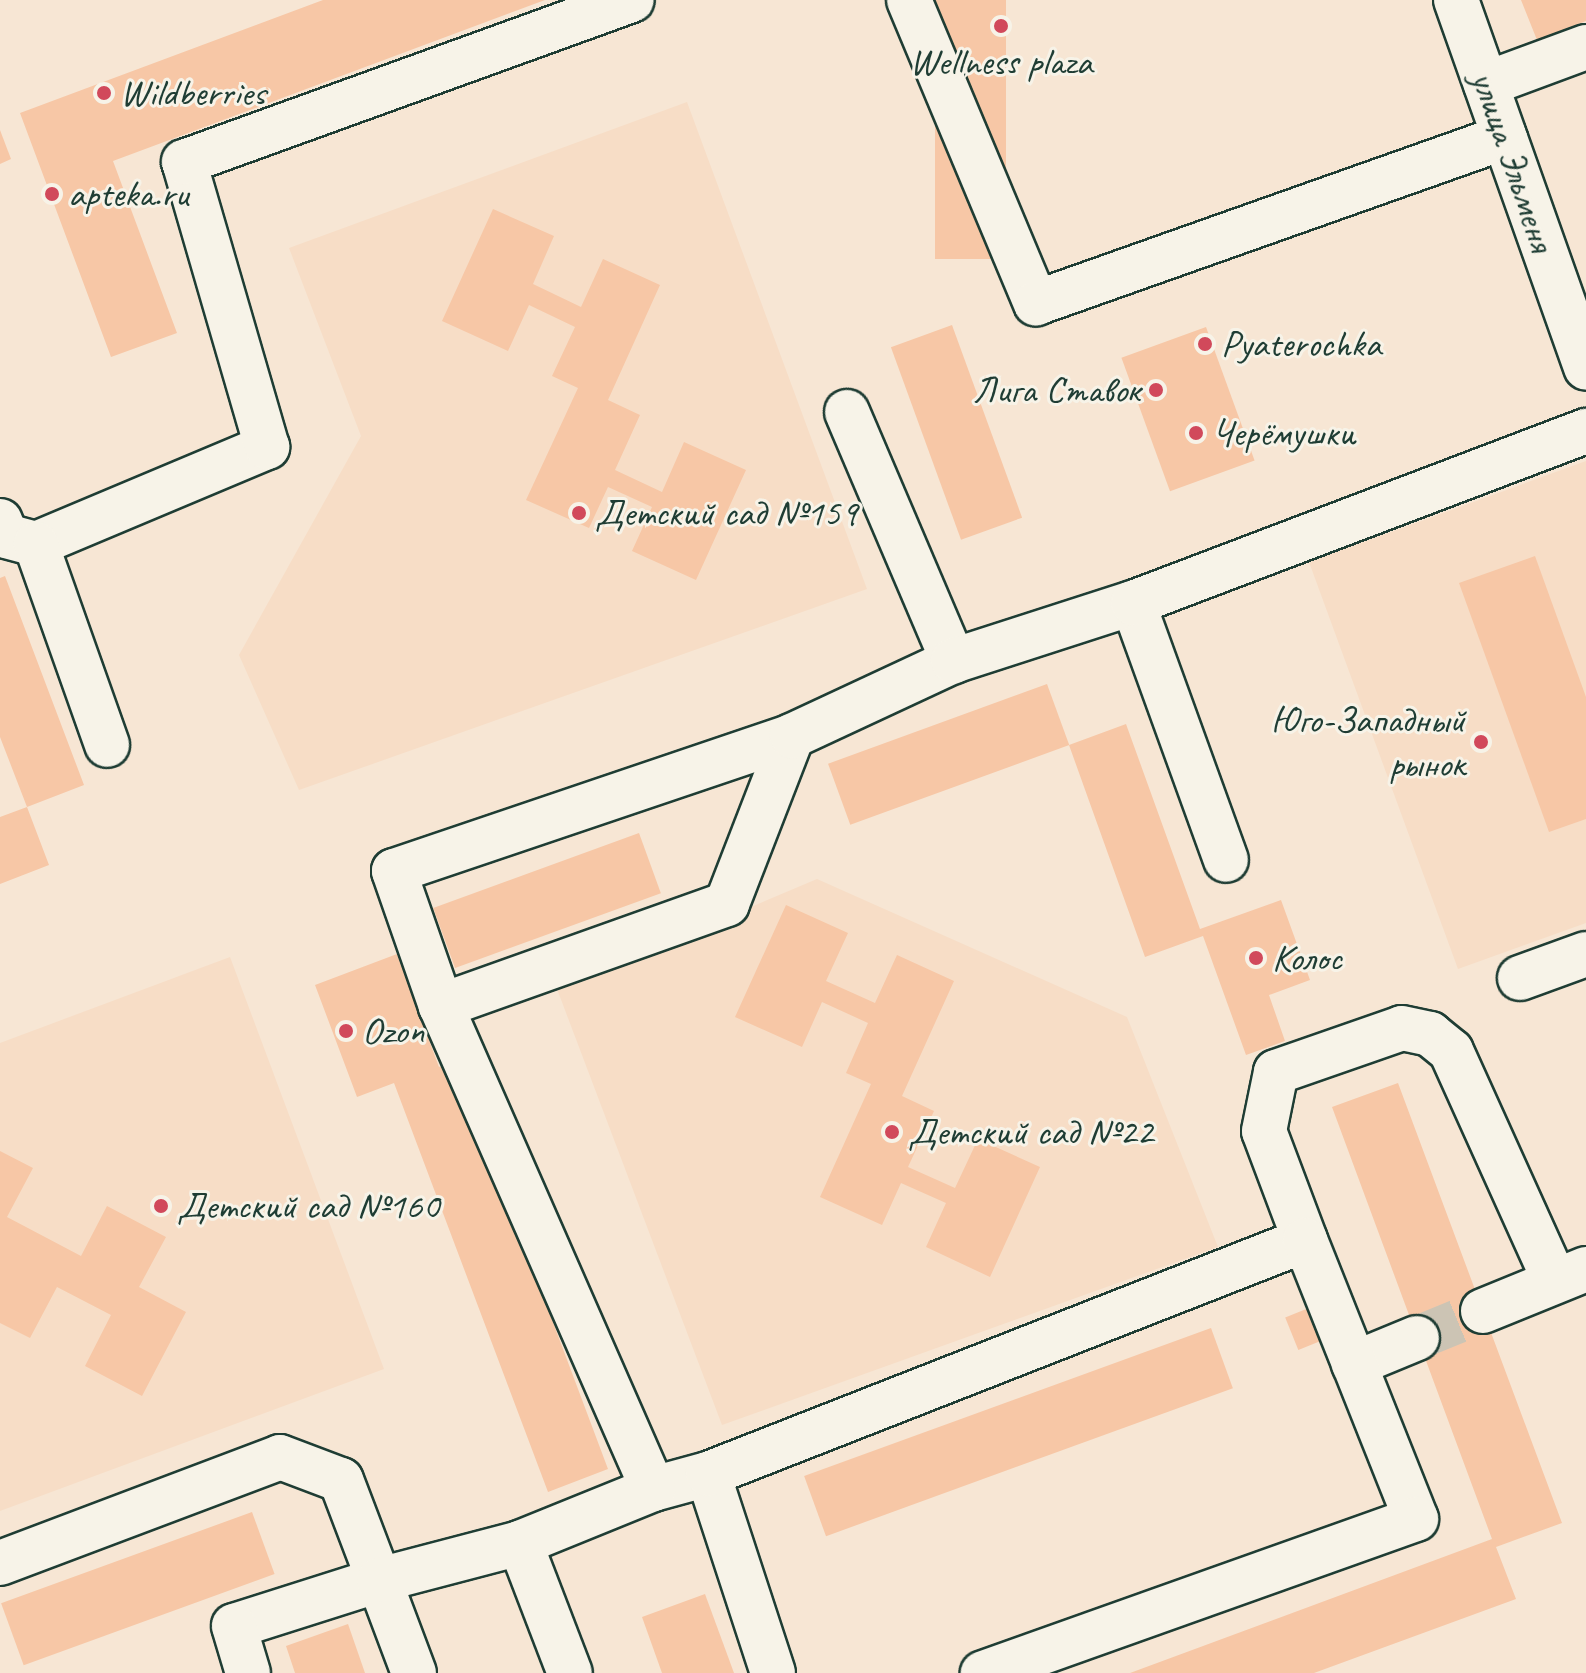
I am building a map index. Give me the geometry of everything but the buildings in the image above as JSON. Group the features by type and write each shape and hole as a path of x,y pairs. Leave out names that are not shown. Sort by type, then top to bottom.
{"street":[{"path":"0,521 6,536 36,544 267,447 184,162 632,0"},
{"path":"909,0 1036,303 1504,137"},
{"name":"улица Эльменя","path":"1456,0 1582,344"},
{"path":"1486,84 1586,47"},
{"path":"847,412 953,661"},
{"path":"653,1489 441,1006 394,871 792,736 953,661 1133,603 1586,431"},
{"path":"36,544 107,745"},
{"path":"1133,603 1226,860"},
{"path":"441,1006 727,904 792,736"},
{"path":"1520,978 1586,954"},
{"path":"983,1673 1416,1519 1264,1131 1276,1072 1402,1028 1430,1034 1451,1051 1570,1275 1483,1311"},
{"path":"248,1673 234,1626 379,1580 520,1543 653,1489 708,1474 1305,1240"},
{"path":"1354,1364 1417,1338"},
{"path":"0,1563 280,1457 341,1480 414,1673"},
{"path":"708,1474 773,1673"},
{"path":"520,1543 570,1673"}],"shaded area":[{"name":"Детский сад №159","path":"687,102 867,589 299,790 239,655 361,436 289,248"},
{"name":"Юго-Западный рынок","path":"1586,461 1586,923 1458,969 1309,562"},
{"name":"Детский сад №22","path":"817,879 1127,1017 1218,1247 722,1425 557,989"},
{"name":"Детский сад №160","path":"230,957 384,1369 0,1511 0,1043"}],"tunnel":[{"path":"1417,1338 1483,1311"}],"place":[{"name":"Wellness plaza","path":"1001,26"},
{"name":"Wildberries","path":"104,93"},
{"name":"apteka.ru","path":"52,194"},
{"name":"Pyaterochka","path":"1205,344"},
{"name":"Лига Ставок","path":"1156,390"},
{"name":"Черёмушки","path":"1196,433"},
{"name":"Детский сад №159","path":"579,513"},
{"name":"Юго-Западный рынок","path":"1481,742"},
{"name":"Колос","path":"1256,958"},
{"name":"Ozon","path":"346,1031"},
{"name":"Детский сад №22","path":"892,1132"},
{"name":"Детский сад №160","path":"161,1206"}]}
